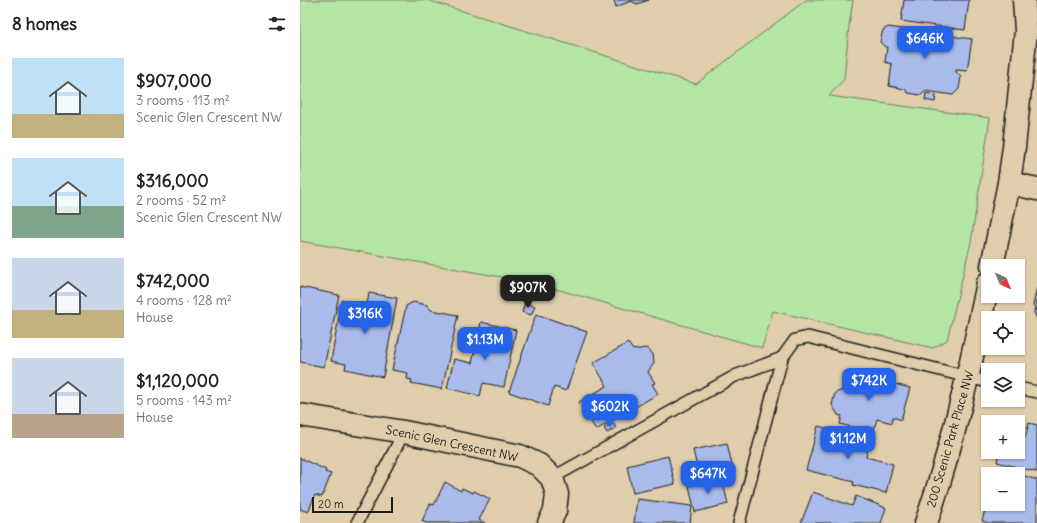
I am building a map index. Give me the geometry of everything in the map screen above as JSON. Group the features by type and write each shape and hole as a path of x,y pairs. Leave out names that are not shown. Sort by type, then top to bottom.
{"street":[{"path":"993,259 1009,183 1026,31 1024,0"},
{"path":"1009,183 1037,189"},
{"name":"200 Scenic Park Place NW","path":"926,523 978,379 986,303"},
{"name":"Scenic Glen Crescent NW","path":"300,415 404,432 520,456 539,465 552,478"},
{"path":"549,523 555,511 557,494 552,478"}],"lane":[{"path":"739,523 782,358 795,340 808,336 978,379"},
{"path":"552,478 735,376 782,358"},
{"path":"1025,389 1037,392"},
{"path":"358,523 404,432"}],"green space":[{"path":"300,0 427,0 696,84 806,0 853,0 844,79 829,96 990,118 971,242 947,340 933,348 773,311 762,348 535,283 300,241"}],"building":[{"path":"614,0 649,0 637,4 631,1 616,7"},
{"path":"904,0 969,0 965,30 901,21"},
{"path":"888,27 972,39 967,71 956,70 961,77 959,89 953,95 926,91 921,95 908,93 905,89 889,86 892,64 885,62 887,47 880,42 883,30"},
{"path":"926,93 936,95 935,102 925,100"},
{"path":"1037,286 1037,319 1034,313 1035,306 1033,306"},
{"path":"300,287 339,295 324,367 300,362"},
{"path":"369,293 397,298 383,377 345,369 346,364 331,361 342,300 367,305"},
{"path":"413,302 427,305 431,310 458,315 442,389 411,383 412,380 407,379 408,373 392,370 406,306"},
{"path":"525,303 535,306 531,315 522,312"},
{"path":"536,314 587,332 566,391 554,387 548,406 509,392"},
{"path":"481,322 516,330 504,387 483,383 480,396 447,388 454,359 472,363"},
{"path":"628,343 633,350 646,348 653,354 654,363 648,372 655,383 652,384 658,394 596,430 579,402 607,386 593,363"},
{"path":"850,372 910,388 901,420 893,417 892,423 877,419 873,433 840,424 842,416 838,415 832,405 835,393 845,389"},
{"path":"613,423 616,428 607,433 604,428"},
{"path":"1029,423 1037,425 1037,472 1025,469 1025,467 1017,467 997,462 998,459 1025,459 1025,438"},
{"path":"818,426 870,440 866,457 893,464 886,493 853,485 854,482 806,470"},
{"path":"727,443 734,474 700,481 693,450"},
{"path":"668,456 675,484 633,493 627,466"},
{"path":"300,458 326,470 325,472 331,474 322,497 315,495 308,512 300,509"},
{"path":"1025,476 1037,480 1037,523 989,523 982,521 985,511 1025,511"},
{"path":"722,478 728,504 695,512 689,486"},
{"path":"445,482 461,491 462,488 473,493 474,491 490,499 479,520 485,523 426,523 422,521 430,504 434,505"},
{"path":"813,492 852,506 856,496 886,508 881,523 801,523"},
{"path":"637,499 692,506 690,523 634,523"}]}
